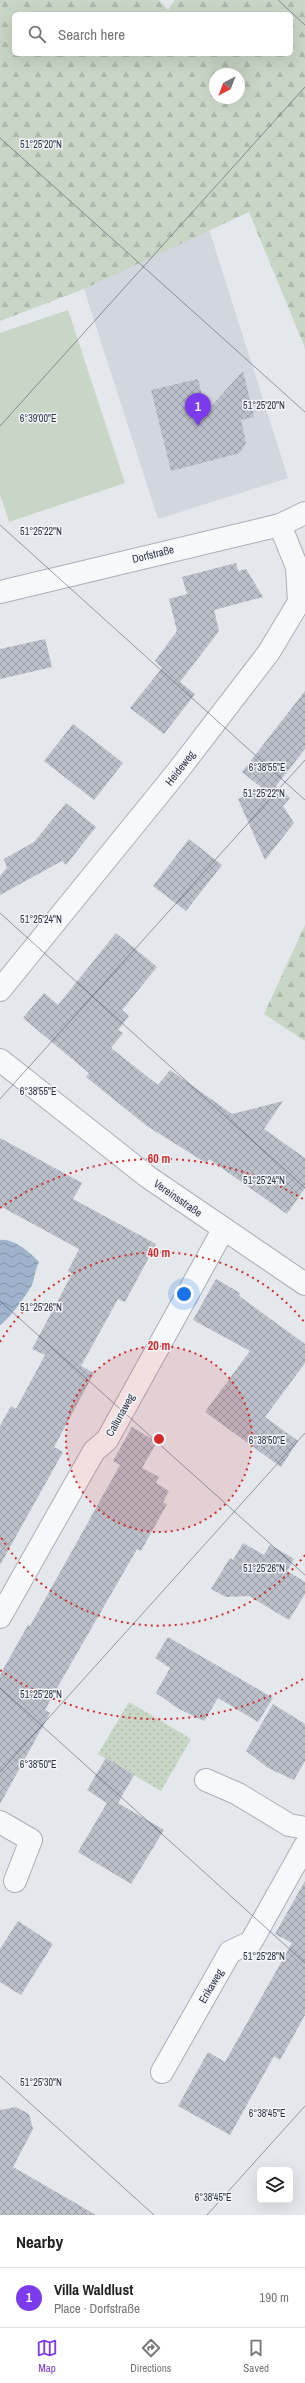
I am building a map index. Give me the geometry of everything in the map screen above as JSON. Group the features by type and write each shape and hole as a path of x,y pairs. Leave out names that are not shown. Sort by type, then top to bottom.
{"street":[{"name":"Dorfstraße","path":"0,592 280,525 305,513"},
{"name":"Heideweg","path":"0,990 177,772 269,652 299,602 297,567 280,525"},
{"name":"Vereinsstraße","path":"0,1060 148,1177 223,1230 305,1284"},
{"name":"Callunaweg","path":"0,1617 94,1451 106,1440 223,1230"},
{"path":"206,1780 238,1794 289,1825 305,1828"},
{"path":"0,1822 30,1840 15,1880"},
{"name":"Erikaweg","path":"162,2072 230,1952 251,1942 305,1846"}],"shaded area":[{"path":"209,229 288,478 158,519 84,289"}],"green space":[{"path":"0,0 159,0 168,10 175,0 305,0 305,348 249,212 84,289 0,321"},
{"path":"68,310 125,483 9,522 0,494 0,333"},
{"path":"305,925 305,1041 264,1014"},
{"path":"129,1702 191,1739 161,1791 98,1754"}],"water":[{"path":"0,1240 16,1243 39,1262 30,1289 12,1313 0,1325"}],"building":[{"path":"243,371 254,417 241,420 246,443 240,453 171,471 151,390 198,379 206,412"},
{"path":"236,563 238,571 246,569 263,597 214,610 219,631 180,682 195,694 164,734 130,708 162,668 155,661 177,631 169,599 187,594 182,577"},
{"path":"45,639 52,667 0,679 0,649"},
{"path":"305,691 305,749 276,786 290,798 283,806 294,823 265,860 238,799 262,788 242,772"},
{"path":"73,724 123,763 94,800 44,761"},
{"path":"66,803 96,827 66,865 62,861 0,895 0,876 7,868 4,859 34,842"},
{"path":"189,839 222,865 186,911 153,886"},
{"path":"116,933 157,967 122,1010 129,1016 118,1030 123,1033 111,1048 158,1085 170,1070 232,1114 283,1101 264,1129 305,1158 305,1188 287,1214 209,1159 206,1163 147,1126 86,1077 89,1073 23,1018 44,993 58,1005"},
{"path":"0,1138 82,1183 73,1199 156,1244 125,1302 118,1299 81,1366 94,1373 54,1447 63,1452 0,1565 0,1426 11,1406 16,1409 45,1355 32,1349 72,1274 68,1271 79,1249 0,1206"},
{"path":"216,1279 240,1293 239,1296 305,1344 305,1363 265,1417 298,1441 281,1467 205,1412 250,1351 193,1320"},
{"path":"132,1427 157,1442 142,1468 159,1477 156,1483 169,1491 163,1502 167,1504 141,1551 137,1549 61,1681 45,1710 50,1713 0,1804 0,1675 28,1625 30,1626 120,1465 113,1461"},
{"path":"243,1543 264,1555 270,1545 294,1559 287,1571 305,1582 305,1594 289,1620 249,1596 226,1597 211,1589 230,1558 233,1560"},
{"path":"168,1637 273,1698 258,1722 218,1698 204,1721 179,1709 156,1693 170,1668 155,1658"},
{"path":"273,1704 305,1724 305,1761 294,1780 268,1768 246,1751"},
{"path":"106,1758 134,1775 118,1803 164,1830 131,1884 78,1852 107,1803 87,1790"},
{"path":"305,1881 305,2015 280,2060 274,2056 230,2135 178,2106 208,2052 225,2062 292,1943 275,1934"},
{"path":"18,1921 53,1944 21,1995 0,1982 0,1949"},
{"path":"16,2107 29,2114 33,2129 13,2167 96,2215 0,2215 0,2110"}],"place":[{"name":"Villa Waldlust","path":"198,426"}]}
